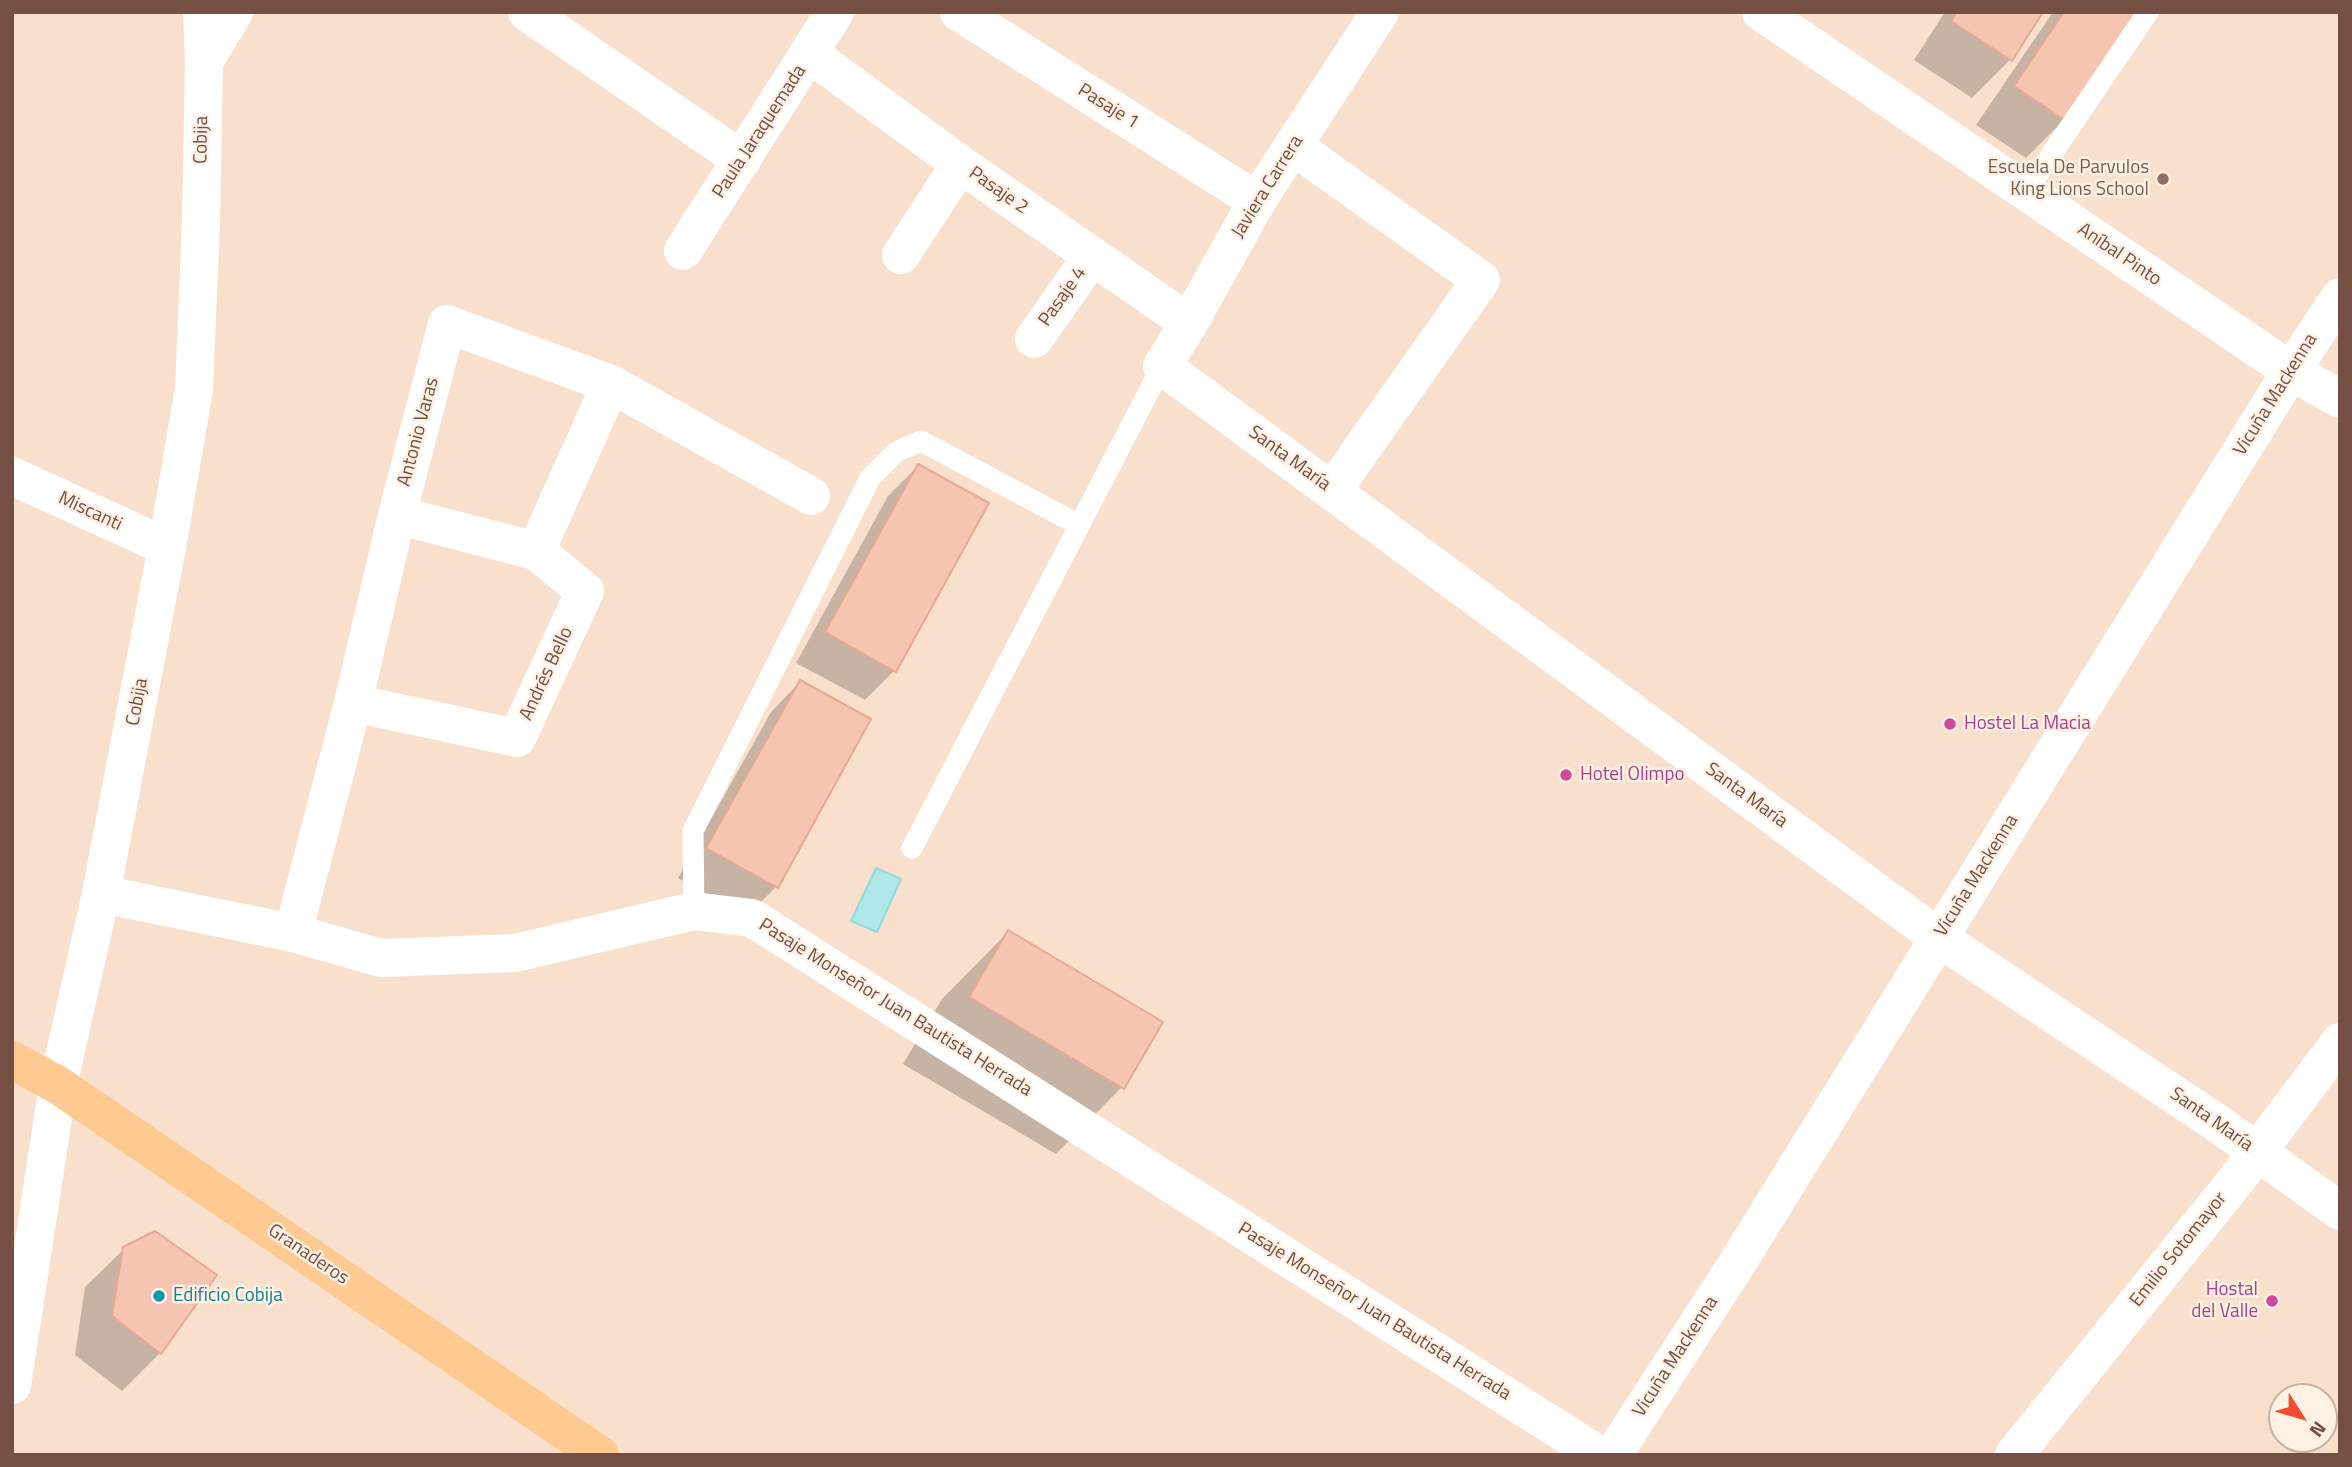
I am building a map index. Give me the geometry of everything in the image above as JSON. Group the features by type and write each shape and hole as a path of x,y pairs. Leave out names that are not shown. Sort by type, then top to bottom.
{"main road":[{"name":"Granaderos","path":"12,1060 58,1085 600,1455"}],"street":[{"name":"Cobija","path":"12,1385 58,1085 100,894 167,547 194,389 201,222 204,62 202,12"},
{"path":"204,62 234,12"},
{"path":"527,12 742,160"},
{"name":"Paula Jaraquemada","path":"683,251 835,12"},
{"name":"Pasaje 1","path":"959,12 1257,201"},
{"name":"Javiera Carrera","path":"1162,366 1257,201 1380,12"},
{"name":"Aníbal Pinto","path":"1761,12 2291,371 2340,399"},
{"name":"Pasaje 2","path":"810,54 960,164 1189,323"},
{"path":"1293,146 1481,280 1332,491"},
{"path":"901,255 960,164"},
{"name":"Pasaje 4","path":"1034,339 1091,256"},
{"name":"Vicuña Mackenna","path":"1613,1455 1731,1273 2291,371 2340,297"},
{"name":"Antonio Varas","path":"293,933 447,324 611,384 811,496"},
{"name":"Santa María","path":"1162,366 1939,937 2256,1151 2340,1211"},
{"path":"537,551 611,384"},
{"name":"Miscanti","path":"12,476 167,547"},
{"name":"Andrés Bello","path":"353,703 517,738 585,592 537,551 397,515"},
{"name":"Pasaje Monseñor Juan Bautista Herrada","path":"100,894 293,933 381,958 514,953 694,911 752,918 1599,1455"},
{"name":"Emilio Sotomayor","path":"2014,1455 2233,1184 2340,1042"}],"lane":[{"path":"2026,192 2148,12"},
{"path":"912,848 1162,366"},
{"path":"694,911 693,831 870,478 896,452 920,441 1080,525"}],"shaded area":[{"path":"12,12 2340,12 2340,1455 12,1455"}],"water":[{"path":"876,868 901,879 877,932 851,921"}],"building":[{"path":"1957,12 2043,12 2012,61 1951,21"},
{"path":"2064,12 2139,12 2066,121 2014,86"},
{"path":"918,464 989,503 896,672 825,632"},
{"path":"800,680 871,719 778,888 706,848"},
{"path":"1008,930 1163,1022 1124,1089 969,997"},
{"name":"Edificio Cobija","path":"155,1231 217,1275 161,1354 112,1316 123,1247"}],"place":[{"name":"Escuela De Parvulos King Lions School","path":"2163,179"},
{"name":"Hostel La Macia","path":"1950,724"},
{"name":"Hotel Olimpo","path":"1566,775"},
{"name":"Edificio Cobija","path":"159,1296"},
{"name":"Hostal del Valle","path":"2272,1301"}]}
